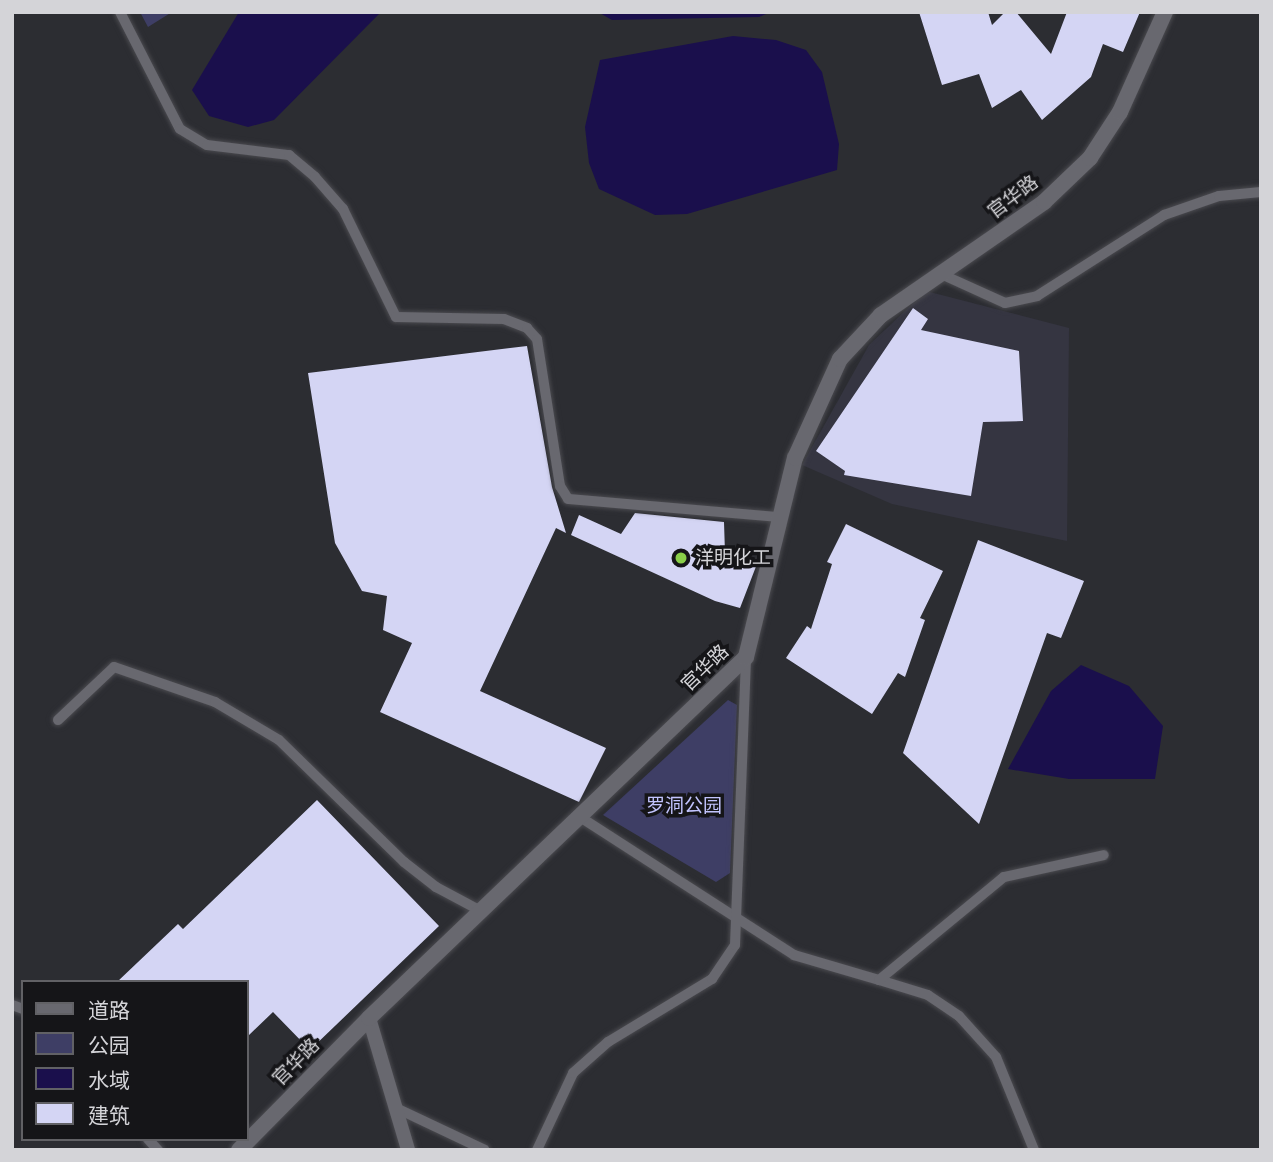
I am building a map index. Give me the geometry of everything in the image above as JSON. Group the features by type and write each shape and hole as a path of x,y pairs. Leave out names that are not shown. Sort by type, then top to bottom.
{"main road":[{"name":"官华路","path":"248,1141 369,1018 746,657 795,458 840,359 881,315 1044,202 1090,158 1120,112 1165,12"}],"street":[{"path":"120,12 180,129 207,145 289,155 315,177 343,209 396,317 504,319 527,328 537,339 560,486 568,499 780,517"},
{"path":"941,274 1005,303 1037,296 1164,215 1219,196 1261,192"},
{"path":"537,1150 573,1073 608,1042 712,979 735,945 746,657"},
{"path":"58,720 114,667 215,702 279,740 404,862 436,887 481,911"},
{"path":"580,817 794,955 928,995 959,1016 996,1057 1034,1150"},
{"path":"880,980 1004,877 1104,855"},
{"path":"369,1018 408,1150"},
{"path":"396,1108 485,1150"}],"shaded area":[{"path":"926,291 1069,328 1067,541 892,504 802,465 869,345"}],"green space":[{"path":"140,12 172,12 148,27"},
{"name":"罗洞公园","path":"728,700 737,705 730,873 716,882 603,815"}],"water":[{"path":"239,12 381,12 274,120 248,127 209,116 192,90"},
{"path":"598,12 771,12 759,17 612,20"},
{"path":"733,36 776,40 806,50 822,72 839,144 837,170 687,214 655,215 599,189 589,163 585,127 600,60"},
{"path":"1081,665 1129,686 1163,726 1155,779 1069,779 1008,769 1051,691"}],"building":[{"path":"919,12 988,12 992,25 1005,12 1016,12 1051,54 1067,12 1140,12 1123,52 1103,44 1091,77 1042,120 1021,90 992,108 979,74 942,85"},
{"path":"913,308 928,319 921,330 1019,351 1023,421 983,422 971,496 844,475 845,471 816,451"},
{"path":"527,346 552,487 566,533 556,528 480,691 606,748 579,802 380,712 412,643 383,630 387,596 362,591 335,543 308,373"},
{"name":"洋明化工","path":"635,513 724,522 725,553 757,564 740,608 715,601 571,535 579,515 621,534"},
{"path":"846,524 943,571 920,618 925,620 905,677 898,673 872,714 786,658 807,626 811,629 832,564 827,562"},
{"path":"978,540 1084,581 1061,638 1047,633 979,824 903,753"},
{"path":"317,800 439,926 310,1050 273,1012 248,1036 248,980 119,980 178,924 183,929"}],"place":[{"name":"洋明化工","path":"681,558"}]}
